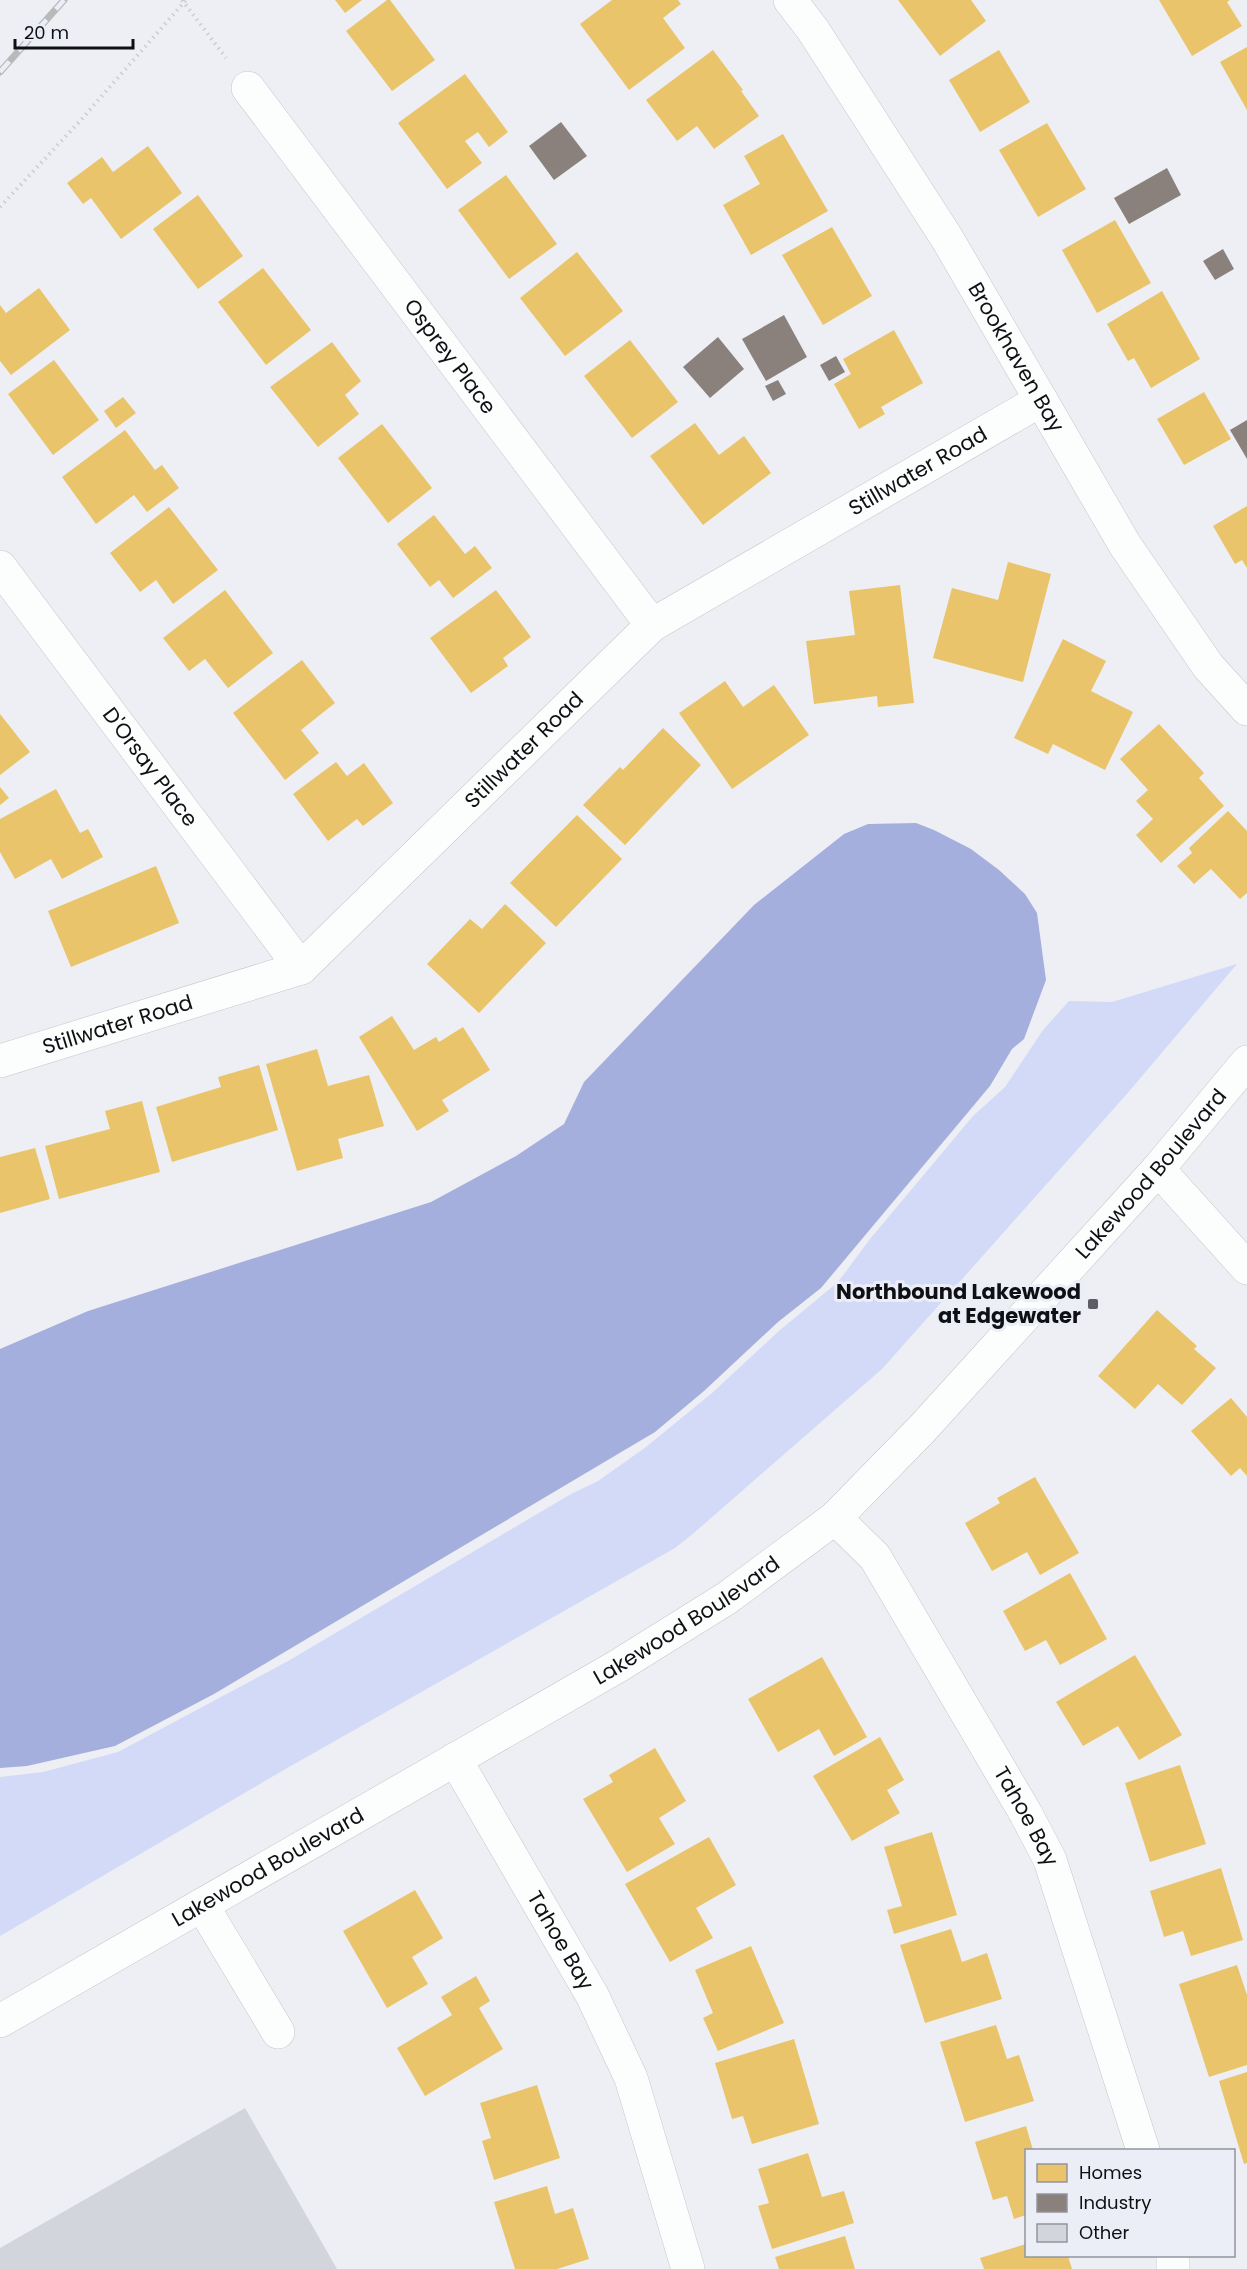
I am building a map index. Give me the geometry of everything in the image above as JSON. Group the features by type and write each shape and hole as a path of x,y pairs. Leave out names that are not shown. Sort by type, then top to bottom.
{"street":[{"name":"Brookhaven Bay","path":"790,0 813,30 948,240 1125,545 1208,666 1247,709"},
{"name":"Osprey Place","path":"248,88 652,625"},
{"name":"Stillwater Road","path":"0,1061 301,968 652,625 1041,400"},
{"name":"D'Orsay Place","path":"0,567 301,968"},
{"name":"Lakewood Boulevard","path":"0,2021 618,1666 727,1598 835,1518 922,1429 1158,1169 1247,1062"},
{"path":"1158,1169 1247,1268"},
{"name":"Tahoe Bay","path":"835,1518 875,1557 1026,1814 1050,1860 1142,2149"},
{"name":"Tahoe Bay","path":"455,1760 592,1995 626,2067 688,2269"},
{"path":"202,1905 278,2032"}],"path":[{"path":"0,207 80,121 184,1 248,88"}],"shaded area":[{"path":"916,823 971,849 1025,894 1037,913 1046,980 1024,1039 1012,1049 990,1086 821,1288 778,1322 704,1391 655,1432 214,1694 115,1746 27,1766 0,1768 0,1349 88,1311 431,1202 516,1156 564,1124 584,1082 754,905 844,834 868,824"},
{"path":"1237,964 1126,1095 882,1369 675,1548 282,1771 0,1936 0,1777 43,1772 118,1752 288,1661 571,1494 598,1481 646,1447 712,1393 780,1330 838,1282 870,1239 973,1116 1005,1087 1043,1030 1069,1001 1112,1002"}],"building: Homes":[{"path":"335,0 362,0 345,13"},
{"path":"390,0 435,60 392,91 346,31"},
{"path":"612,0 678,0 681,4 663,18 685,48 629,90 580,24"},
{"path":"898,0 971,0 986,21 940,56"},
{"path":"1159,0 1230,0 1227,2 1242,26 1192,56"},
{"path":"1247,47 1247,110 1220,62"},
{"path":"713,50 759,116 714,149 697,126 677,141 646,100"},
{"path":"999,50 1030,102 980,132 949,80"},
{"path":"465,74 508,132 489,147 478,132 465,141 482,163 447,189 398,123"},
{"path":"1047,123 1086,189 1038,217 999,150"},
{"path":"783,134 828,211 751,255 723,205 760,184 744,156"},
{"path":"148,146 182,193 121,239 91,198 83,204 67,183 102,157 113,172"},
{"path":"506,175 557,244 509,279 458,210"},
{"path":"198,195 243,256 198,289 153,229"},
{"path":"1115,220 1151,283 1097,313 1062,250"},
{"path":"832,227 872,296 823,325 782,255"},
{"path":"577,252 623,311 565,356 520,298"},
{"path":"263,268 311,330 266,365 218,302"},
{"path":"39,288 70,330 11,375 0,361 0,305 6,313"},
{"path":"1162,291 1200,359 1151,388 1134,358 1128,361 1107,324"},
{"path":"894,330 923,383 881,407 885,414 859,429 834,384 851,374 843,359"},
{"path":"630,340 678,402 632,438 584,376"},
{"path":"332,342 361,381 345,395 359,414 318,447 270,387"},
{"path":"54,360 99,420 53,455 8,394"},
{"path":"1204,392 1231,439 1184,465 1157,419"},
{"path":"123,397 136,413 116,428 104,411"},
{"path":"695,423 719,455 744,436 771,473 703,525 650,456"},
{"path":"382,424 432,488 388,523 338,458"},
{"path":"125,430 155,470 162,465 179,488 147,512 134,495 96,524 62,477"},
{"path":"1247,506 1247,568 1242,560 1235,564 1213,526"},
{"path":"169,507 218,570 173,604 156,580 140,592 110,553"},
{"path":"434,515 465,554 475,546 492,568 453,598 439,580 430,587 397,544"},
{"path":"1008,562 1051,574 1023,682 933,658 952,588 998,600"},
{"path":"900,585 914,703 878,707 877,696 814,704 806,641 855,635 849,591"},
{"path":"225,590 273,653 228,688 205,659 189,671 163,638"},
{"path":"496,590 531,637 503,658 508,666 471,693 430,638"},
{"path":"1063,639 1106,661 1091,691 1133,712 1105,770 1053,744 1048,754 1014,738"},
{"path":"302,660 335,703 301,730 319,753 285,780 233,713"},
{"path":"725,681 743,707 774,685 809,735 732,789 679,713"},
{"path":"0,714 30,752 0,775"},
{"path":"1159,724 1204,773 1199,778 1224,806 1161,863 1136,835 1153,819 1136,801 1148,790 1120,759"},
{"path":"663,728 701,765 625,845 583,805 620,767 623,770"},
{"path":"336,762 347,776 364,763 393,803 363,826 357,819 328,841 293,794"},
{"path":"0,787 9,798 0,805"},
{"path":"56,789 80,833 88,829 103,857 62,879 51,859 15,879 0,852 0,819"},
{"path":"1228,811 1247,831 1247,893 1240,899 1211,869 1194,884 1177,866 1192,853 1189,848"},
{"path":"577,815 622,859 556,927 510,883"},
{"path":"156,866 179,923 71,967 48,911"},
{"path":"505,904 546,943 479,1013 427,964 470,919 482,929"},
{"path":"392,1016 414,1050 436,1037 439,1042 463,1027 490,1070 442,1100 449,1111 417,1131 359,1037"},
{"path":"317,1049 328,1086 369,1075 384,1126 338,1139 343,1158 297,1171 266,1064"},
{"path":"259,1065 278,1130 172,1162 156,1107 221,1087 218,1077"},
{"path":"142,1101 160,1172 59,1199 45,1146 110,1129 105,1111"},
{"path":"35,1148 50,1199 0,1213 0,1157"},
{"path":"1157,1310 1197,1346 1194,1349 1216,1368 1182,1405 1158,1384 1135,1409 1098,1376"},
{"path":"1231,1398 1247,1417 1247,1476 1240,1468 1231,1476 1191,1431"},
{"path":"1035,1477 1079,1553 1040,1575 1027,1552 992,1571 965,1523 1000,1503 997,1498"},
{"path":"1070,1573 1107,1639 1060,1665 1046,1640 1025,1651 1003,1611"},
{"path":"1135,1655 1182,1735 1139,1760 1118,1726 1083,1746 1056,1702"},
{"path":"822,1657 867,1737 834,1756 819,1729 778,1752 748,1699"},
{"path":"880,1737 904,1780 887,1790 900,1813 852,1841 813,1776"},
{"path":"655,1748 686,1801 659,1818 675,1844 627,1872 583,1799 613,1782 609,1775"},
{"path":"1180,1765 1206,1844 1150,1862 1125,1783"},
{"path":"932,1832 957,1915 894,1934 887,1910 902,1906 884,1847"},
{"path":"709,1837 736,1885 696,1908 713,1938 670,1962 625,1884"},
{"path":"1221,1868 1243,1940 1191,1956 1183,1931 1164,1937 1150,1891"},
{"path":"415,1890 443,1938 412,1957 428,1984 387,2008 343,1931"},
{"path":"951,1929 962,1962 987,1953 1002,1999 925,2023 900,1945"},
{"path":"751,1946 784,2023 718,2051 703,2018 713,2013 695,1970"},
{"path":"1237,1965 1247,1995 1247,2065 1209,2077 1179,1984"},
{"path":"476,1976 490,2001 479,2008 503,2049 425,2096 397,2048 452,2015 441,1997"},
{"path":"996,2025 1007,2059 1019,2055 1034,2101 965,2122 940,2042"},
{"path":"794,2039 819,2124 752,2144 743,2116 732,2119 715,2063"},
{"path":"1247,2072 1247,2163 1244,2164 1219,2081"},
{"path":"537,2085 560,2158 494,2180 482,2141 491,2138 480,2103"},
{"path":"1026,2126 1033,2149 1025,2149 1025,2215 1014,2219 1007,2196 993,2200 975,2142"},
{"path":"808,2153 822,2197 844,2191 854,2223 772,2249 758,2206 769,2203 758,2169"},
{"path":"547,2186 555,2214 573,2208 589,2259 557,2269 515,2269 494,2202"},
{"path":"845,2236 855,2269 779,2269 775,2257"},
{"path":"1025,2244 1025,2257 1068,2257 1072,2269 984,2269 980,2258"}],"building: Industry":[{"path":"561,122 587,156 554,180 529,146"},
{"path":"1167,168 1181,195 1129,224 1114,198"},
{"path":"1223,249 1234,269 1215,280 1203,261"},
{"path":"784,315 807,357 766,381 742,339"},
{"path":"718,337 744,369 710,398 683,367"},
{"path":"836,356 845,372 829,381 820,365"},
{"path":"778,380 786,394 773,401 765,386"},
{"path":"1247,420 1247,459 1230,430"}],"building: Other":[{"path":"245,2108 337,2269 0,2269 0,2248"}],"railway":[{"path":"0,72 64,0"}],"place":[{"name":"Northbound Lakewood at Edgewater","path":"1093,1304"}]}
